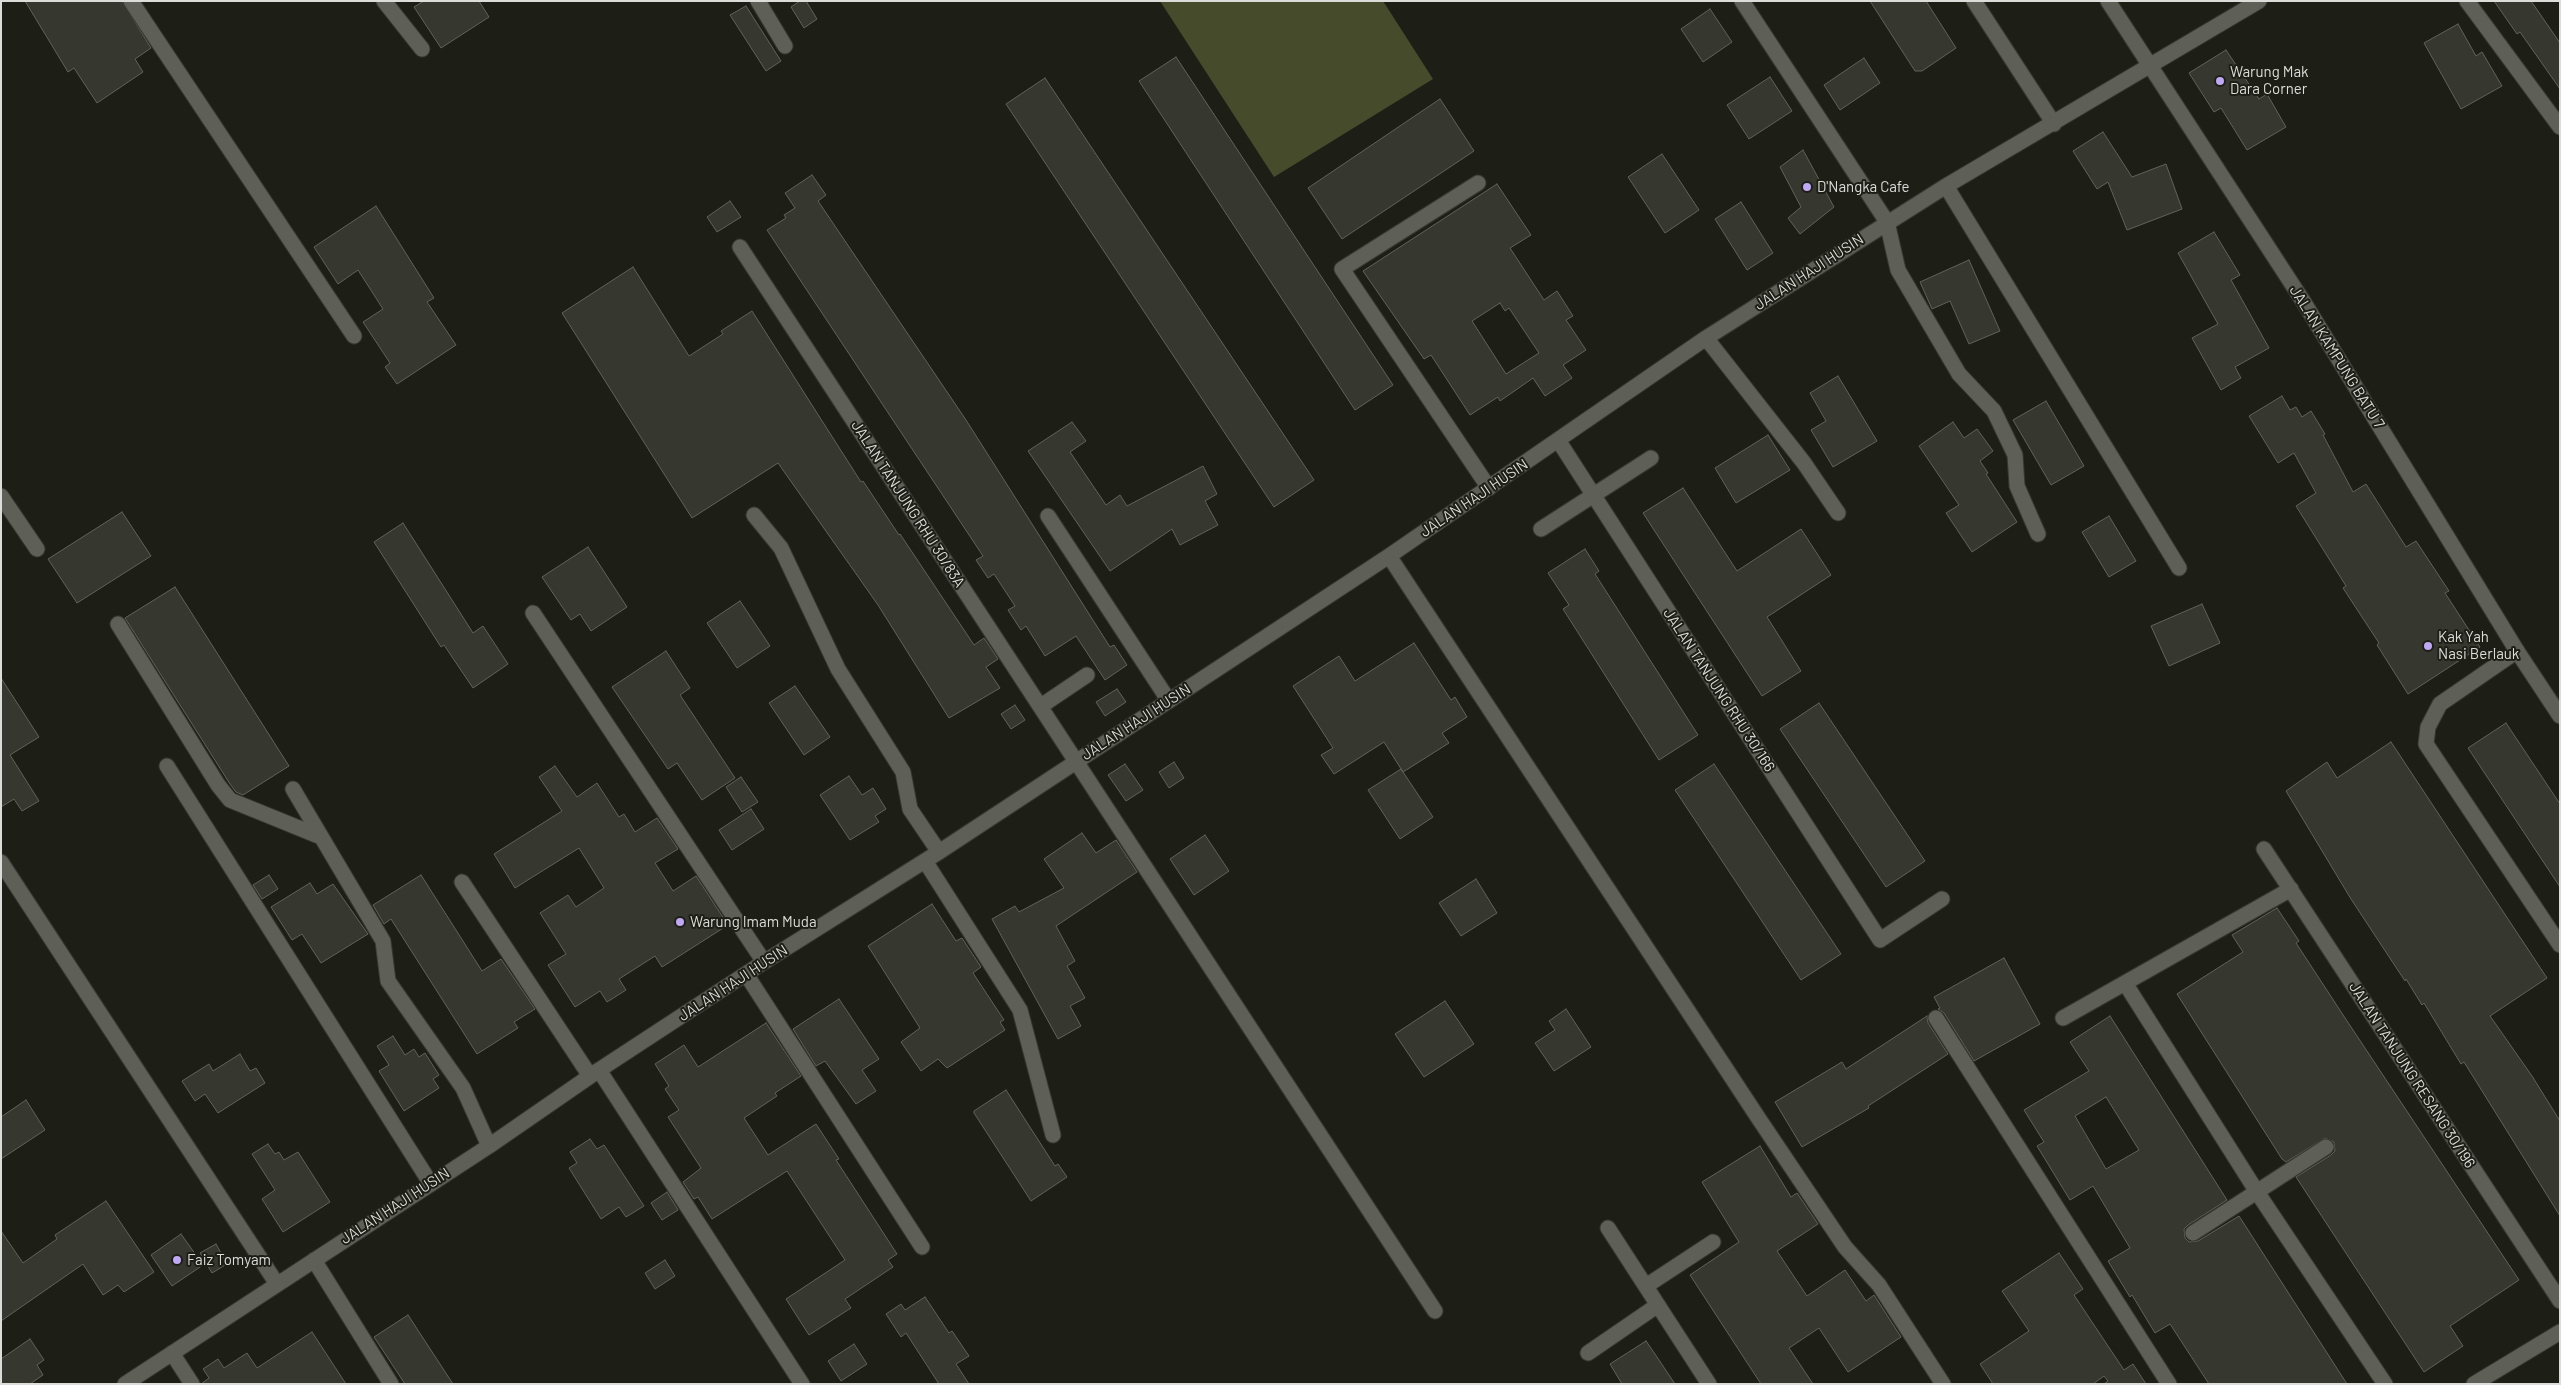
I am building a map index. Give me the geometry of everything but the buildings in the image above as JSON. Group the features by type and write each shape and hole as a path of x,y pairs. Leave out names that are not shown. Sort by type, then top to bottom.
{"street":[{"path":"131,1 354,336"},
{"path":"384,1 422,49"},
{"path":"758,1 785,46"},
{"path":"1742,1 1886,222 1898,270 1959,374 1994,411 2015,455 2017,486 2038,534"},
{"path":"1974,1 2054,124"},
{"name":"JALAN KAMPUNG BATU 7","path":"2108,1 2303,301 2517,651 2560,716"},
{"name":"JALAN HAJI HUSIN","path":"126,1384 489,1146 594,1073 764,962 925,862 1389,556 1706,338 1886,222 2259,1"},
{"path":"2467,1 2560,127"},
{"path":"1478,183 1342,269 1489,488"},
{"path":"1946,186 2179,568"},
{"name":"JALAN TANJUNG RHU 30/83A","path":"740,247 1435,1311"},
{"path":"1706,338 1804,463 1838,513"},
{"name":"JALAN TANJUNG RHU 30/166","path":"1558,440 1880,940 1942,900"},
{"path":"1541,529 1651,458"},
{"path":"1,496 37,549"},
{"path":"754,515 781,548 838,669 903,772 910,809 939,852"},
{"path":"1048,516 1169,701"},
{"path":"1389,556 1759,1119 1845,1247 1879,1285 1943,1384"},
{"path":"534,613 764,962"},
{"path":"118,624 218,785 230,800 321,837"},
{"path":"2517,651 2440,704 2428,727 2426,744 2560,945"},
{"path":"1041,706 1087,675"},
{"path":"167,766 430,1184"},
{"path":"292,789 383,941 388,982 463,1088 489,1146"},
{"name":"JALAN TANJUNG RESANG 30/196","path":"2264,849 2560,1301"},
{"path":"1,862 277,1284"},
{"path":"925,862 1020,1010 1053,1136"},
{"path":"462,882 594,1073 802,1384"},
{"path":"2063,1018 2290,889"},
{"path":"746,974 922,1247"},
{"path":"2125,983 2256,1192 2385,1384"},
{"path":"1936,1018 2168,1384"},
{"path":"2193,1233 2326,1147"},
{"path":"1608,1228 1709,1384"},
{"path":"1646,1286 1714,1242"},
{"path":"314,1260 391,1384"},
{"path":"1588,1353 1658,1305"},
{"path":"2474,1384 2560,1332"},
{"path":"172,1353 192,1384"}],"green space":[{"path":"1160,1 1383,1 1433,79 1274,177"}],"place":[{"name":"Warung Mak Dara Corner","path":"2220,81"},
{"name":"D'Nangka Cafe","path":"1807,187"},
{"name":"Kak Yah Nasi Berlauk","path":"2428,646"},
{"name":"Warung Imam Muda","path":"680,922"},
{"name":"Faiz Tomyam","path":"177,1260"}]}
